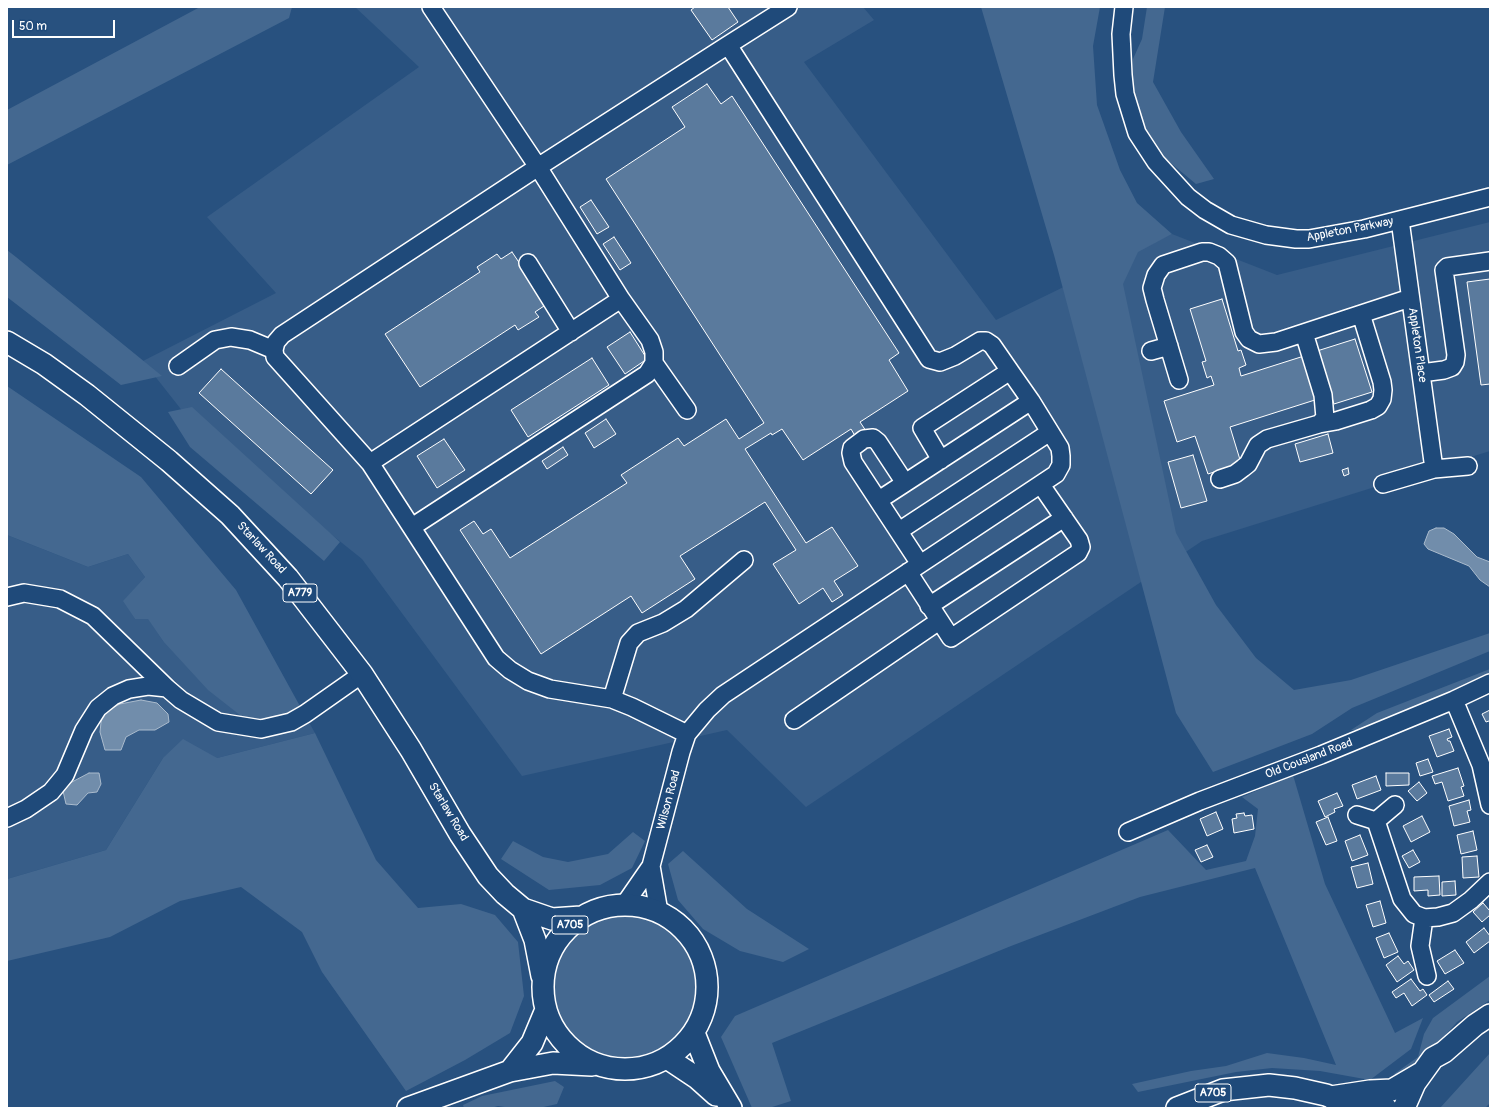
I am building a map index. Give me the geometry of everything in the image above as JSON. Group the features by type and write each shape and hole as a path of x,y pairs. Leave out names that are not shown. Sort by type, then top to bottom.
{"main road":[{"name":"Starlaw Road","path":"7,342 44,364 87,394 169,461 230,515 288,578 362,674 411,750 460,834 488,876 505,894 523,909"},
{"name":"A705","path":"408,1108 510,1070 553,1063 618,1070 644,1068 667,1058 694,1033 704,1013 707,999 707,975 700,952 686,931 659,912 644,907 624,904 602,907 581,917 563,930 552,948 542,978 545,1012 560,1040 573,1053 592,1066"},
{"name":"A779","path":"523,909 552,919 581,917"},
{"path":"523,909 534,940 542,978"},
{"name":"A705","path":"510,1070 532,1043 545,1012"},
{"name":"A705","path":"1404,1108 1415,1083 1434,1058 1444,1052 1490,1015"},
{"path":"694,1033 709,1071 730,1108"},
{"name":"A705","path":"1418,1108 1424,1092 1440,1065 1444,1052"},
{"path":"667,1058 697,1078 730,1108"},
{"name":"A705","path":"1341,1102 1392,1090 1423,1072"},
{"name":"A705","path":"1177,1108 1223,1090 1269,1085 1295,1088 1341,1102 1386,1108"}],"street":[{"path":"412,527 647,374 654,362 654,352 650,340 621,299 538,167 431,7"},
{"path":"728,45 929,359 940,362 955,356 980,341 986,341 992,345 1060,448 1061,465 1056,474 1041,485 723,695 707,710 687,734 632,707 612,699 550,689 528,681 510,670 496,658 370,463 279,363 275,357 274,350 276,342 282,336 538,167 728,45 788,7"},
{"name":"Appleton Parkway","path":"1124,7 1122,34 1123,75 1125,94 1137,133 1156,162 1188,197 1205,210 1231,225 1266,235 1296,239 1309,239 1335,235 1400,220 1490,197"},
{"name":"Appleton Place","path":"1400,220 1434,470"},
{"path":"1180,380 1152,288 1156,275 1163,265 1202,252 1210,252 1219,256 1227,263 1244,332 1249,339 1259,344 1276,342 1410,298"},
{"path":"1421,373 1444,370 1452,367 1455,362 1456,355 1444,270 1447,267 1490,261"},
{"path":"528,263 571,332"},
{"path":"370,463 621,299"},
{"path":"1220,479 1234,474 1244,468 1248,464 1258,445 1267,439 1319,424 1336,421 1371,410 1378,406 1382,399 1382,382 1361,314"},
{"path":"1304,333 1323,395 1325,418 1319,424"},
{"path":"178,366 215,340 231,337 250,340 274,350"},
{"path":"1151,351 1169,346"},
{"path":"654,362 687,410"},
{"path":"941,460 922,428 1010,371"},
{"path":"879,500 1031,402"},
{"path":"899,531 1050,432"},
{"path":"905,483 878,442 873,438 868,438 859,442 852,448 851,453 853,462 899,531 929,606 951,638 1078,553 1081,547 1079,540 1041,485"},
{"path":"1383,484 1434,470 1468,466"},
{"path":"929,606 1064,518"},
{"path":"612,699 629,643 638,633 663,623 686,609 744,560"},
{"path":"7,597 24,593 60,599 93,616 181,700 218,722 261,729 290,722 305,714 362,674"},
{"path":"794,720 939,621"},
{"name":"Old Cousland Road","path":"1128,832 1200,801 1321,755 1454,700 1490,683"},
{"path":"7,818 26,810 51,792 65,775 84,730 98,708 113,696 129,689 148,686 167,688"},
{"path":"1454,700 1485,763 1490,805"},
{"name":"Wilson Road","path":"624,904 651,866 687,734"},
{"path":"1376,822 1395,805"},
{"path":"1357,815 1376,822"},
{"path":"1376,822 1402,900 1414,914 1424,918 1453,912 1471,900 1490,882"},
{"name":"Wilson Road","path":"651,866 659,912"},
{"path":"1424,918 1420,946 1427,976"}],"shaded area":[{"path":"200,7 292,7 289,18 7,165 7,110"},
{"path":"355,7 863,7 874,20 804,62 996,320 1172,234 1277,275 1490,222 1490,451 1202,541 806,807 727,730 522,776 362,559 191,422 143,361 276,293 207,217 419,67"},
{"path":"981,7 1100,7 1093,46 1097,105 1120,170 1137,203 1172,234 1138,252 1123,284 1176,533 1216,605 1256,658 1294,690 1351,680 1490,633 1490,651 1352,708 1312,734 1213,772 1176,713 1054,255"},
{"path":"1147,7 1165,7 1153,82 1181,132 1214,179 1196,184 1167,160 1142,123 1133,87 1133,59 1142,39"},
{"path":"7,250 162,376 121,385 7,297"},
{"path":"7,386 141,477 236,590 301,708 279,719 245,719 208,690 163,641 148,619 135,619 123,601 145,577 128,554 88,567 7,535"},
{"path":"192,407 340,542 324,561 190,447 168,412"},
{"path":"1436,528 1444,528 1454,534 1477,557 1490,562 1490,587 1480,580 1469,566 1428,549 1424,544 1427,536 1429,531"},
{"path":"7,535 88,567 128,554 145,577 124,601 135,619 148,618 163,641 301,708 315,733 217,758 163,758 106,850 7,879"},
{"path":"1490,669 1490,676 1360,730 1351,730 1377,713"},
{"path":"141,700 157,703 168,714 169,722 155,730 139,730 126,737 121,750 105,750 100,732 102,713 120,704"},
{"path":"315,733 376,860 418,908 461,904 495,915 518,942 524,996 510,1033 465,1060 406,1091 322,972 302,932 241,887 180,901 110,937 7,961 7,879 106,850 163,758 183,739 217,758"},
{"path":"89,773 99,773 101,784 97,792 88,793 77,805 66,804 63,791 72,782"},
{"path":"1293,775 1325,884 1395,1033 1423,1018 1411,1049 1370,1080 1320,1071 1272,1068 1236,1072 1138,1092 1132,1084 1191,1071 1226,1066 1267,1053 1304,1058 1336,1065 1255,868 1140,897 1011,946 772,1043 791,1101 769,1108 752,1108 721,1037 735,1016 1168,830 1206,870 1246,861 1255,836 1258,809 1242,797"},
{"path":"633,832 645,841 632,868 600,885 549,890 501,859 513,841 543,857 568,862 608,854"},
{"path":"683,851 747,909 809,949 783,962 740,951 703,929 678,900 668,864"},
{"path":"632,914 653,919 666,926 682,941 694,960 698,974 698,1002 694,1016 687,1029 672,1045 666,1050 647,1059 632,1062 618,1062 597,1057 584,1050 563,1029 556,1016 552,1002 551,981 556,960 563,947 584,926 597,919 611,915"},
{"path":"1490,976 1490,1000 1457,1022 1424,1059 1399,1078 1394,1074 1418,1057 1424,1034 1433,1018"},
{"path":"1490,1053 1490,1103 1485,1108 1440,1108"},
{"path":"555,1081 564,1087 557,1104 539,1108 511,1108 498,1106 491,1108 464,1108 463,1105 482,1096"}],"building":[{"path":"695,7 728,7 738,22 712,40 691,10"},
{"path":"707,84 721,104 732,96 899,353 889,360 908,391 860,422 868,434 858,441 851,429 803,460 782,429 772,435 771,433 745,449 806,543 832,527 858,566 834,581 843,595 832,602 823,588 799,604 773,564 796,550 765,502 680,556 695,579 642,613 631,596 541,654 460,530 474,521 483,534 491,529 510,558 627,483 621,475 678,438 684,446 726,419 739,439 764,423 606,179 685,127 672,107"},
{"path":"591,200 609,227 597,234 580,207"},
{"path":"614,237 631,263 620,270 603,244"},
{"path":"512,252 547,304 535,312 539,317 518,330 515,325 420,387 385,334 480,272 477,267 497,254 501,259"},
{"path":"1490,279 1490,384 1481,385 1467,282"},
{"path":"1222,299 1238,351 1241,350 1246,365 1239,368 1241,376 1304,356 1318,399 1230,427 1241,463 1208,474 1195,436 1177,442 1164,401 1214,385 1211,376 1207,378 1202,362 1206,361 1190,309"},
{"path":"630,332 647,359 625,374 607,347"},
{"path":"1355,339 1372,392 1334,404 1317,351"},
{"path":"592,358 609,385 528,437 511,410"},
{"path":"221,369 333,470 311,494 199,393"},
{"path":"606,419 616,434 594,448 585,433"},
{"path":"1328,434 1333,453 1300,462 1295,444"},
{"path":"444,439 465,470 437,488 417,456"},
{"path":"563,447 568,455 547,469 542,461"},
{"path":"1193,455 1207,501 1181,508 1168,462"},
{"path":"1348,468 1349,474 1344,476 1342,470"},
{"path":"1490,710 1490,722 1486,722 1482,714"},
{"path":"1449,729 1452,737 1447,739 1450,741 1454,751 1437,757 1429,736"},
{"path":"1428,759 1433,772 1420,776 1416,763"},
{"path":"1458,768 1464,786 1461,787 1464,796 1448,801 1442,782 1435,784 1432,776"},
{"path":"1386,773 1409,773 1409,785 1386,786"},
{"path":"1376,776 1381,790 1357,799 1352,785"},
{"path":"1419,782 1427,793 1417,801 1408,791"},
{"path":"1337,793 1343,806 1334,809 1335,812 1325,817 1318,801"},
{"path":"1469,800 1471,810 1467,811 1470,822 1454,826 1449,806"},
{"path":"1216,812 1223,829 1207,836 1200,819"},
{"path":"1244,813 1245,816 1252,815 1254,829 1234,833 1232,819 1237,818 1236,814"},
{"path":"1422,816 1430,832 1411,842 1403,826"},
{"path":"1328,817 1337,841 1326,845 1316,822"},
{"path":"1473,831 1477,850 1461,854 1457,835"},
{"path":"1360,835 1368,855 1352,861 1345,841"},
{"path":"1207,845 1213,857 1201,862 1195,850"},
{"path":"1413,850 1420,862 1409,868 1402,856"},
{"path":"1477,856 1479,877 1463,878 1462,857"},
{"path":"1368,863 1373,884 1357,888 1351,867"},
{"path":"1439,876 1440,895 1428,896 1428,890 1414,891 1414,877"},
{"path":"1455,881 1456,895 1442,896 1442,882"},
{"path":"1380,901 1386,923 1373,927 1366,905"},
{"path":"1483,903 1490,911 1490,915 1482,922 1473,912"},
{"path":"1484,928 1490,936 1490,941 1474,953 1466,942"},
{"path":"1389,933 1398,952 1384,958 1376,938"},
{"path":"1455,950 1464,963 1445,974 1437,961"},
{"path":"1398,956 1404,964 1408,961 1414,970 1397,982 1386,965"},
{"path":"1411,979 1420,991 1423,989 1427,995 1412,1006 1404,993 1396,998 1392,992"},
{"path":"1448,981 1454,989 1434,1002 1429,995"}]}
